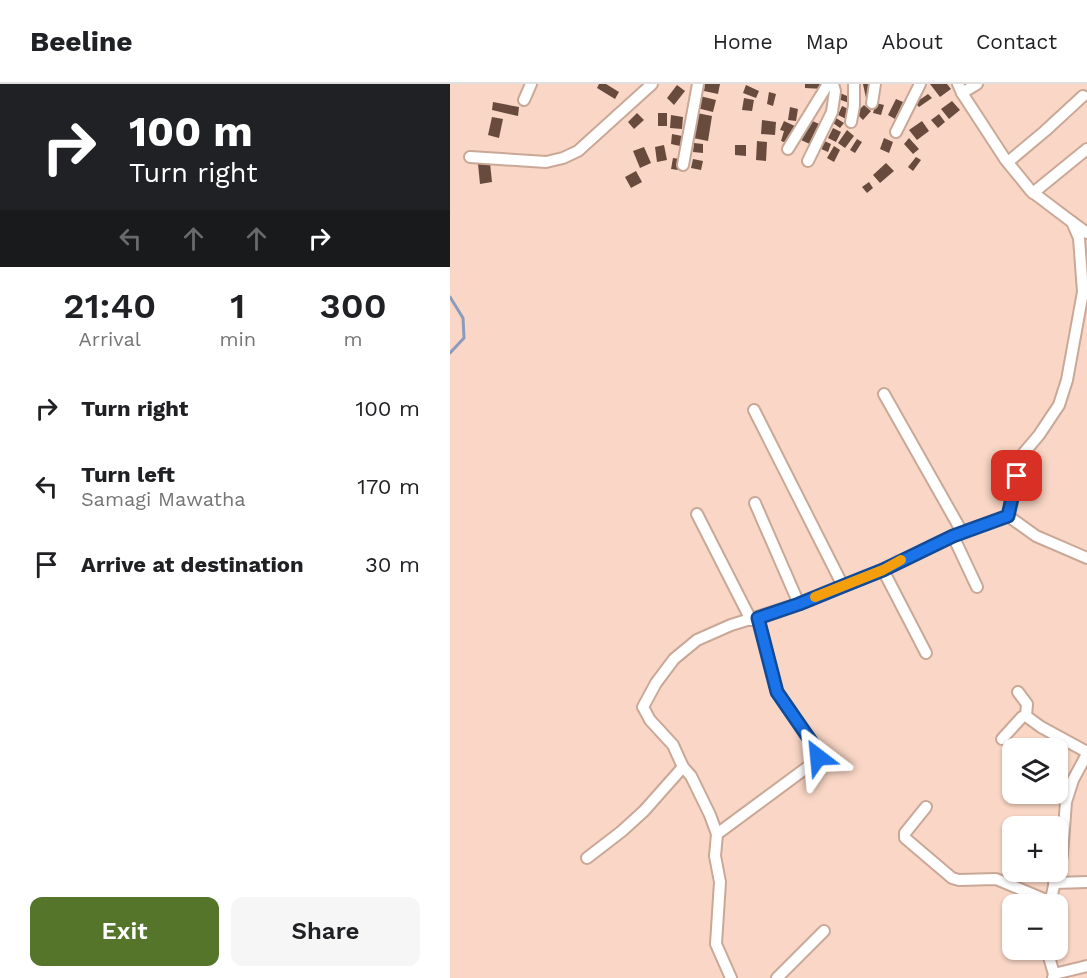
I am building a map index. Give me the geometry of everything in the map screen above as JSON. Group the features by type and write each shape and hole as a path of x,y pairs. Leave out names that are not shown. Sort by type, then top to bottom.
{"street":[{"path":"524,100 531,84"},
{"path":"470,157 546,162 563,158 578,151 652,84"},
{"path":"683,165 698,84"},
{"path":"788,149 828,84"},
{"path":"808,161 832,112 835,91 833,84"},
{"path":"850,122 854,106 854,84"},
{"path":"872,103 875,84"},
{"path":"896,132 920,84"},
{"path":"977,84 960,88 1008,162 1033,193 1087,233"},
{"path":"1008,162 1083,96"},
{"path":"1033,193 1087,149"},
{"path":"1008,516 1022,455 1059,405 1068,380 1085,293 1079,238 1072,222"},
{"path":"884,394 958,534 977,587"},
{"path":"754,410 843,586"},
{"path":"755,503 799,604"},
{"path":"697,514 754,619 777,692 817,750 818,757 717,834"},
{"path":"730,978 716,944 720,882 715,856 717,834 691,776 683,768 673,745 650,720 643,707 656,682 674,659 697,640 731,625 799,604 883,570 958,534 1008,516"},
{"path":"1008,516 1036,536 1087,558"},
{"path":"883,570 926,652"},
{"path":"1018,692 1027,704 1026,716"},
{"path":"1003,738 1022,717 1026,716"},
{"path":"1026,716 1087,753 1073,780 1066,802 1065,816"},
{"path":"587,858 644,811 683,768"},
{"path":"926,807 905,833 905,838 952,878 959,880 996,879 1030,894"},
{"path":"1052,894 1054,884 1087,882"},
{"path":"777,978 824,931"},
{"path":"1049,960 1053,976 1087,966"}],"building":[{"path":"599,84 606,84 619,92 615,99 597,88"},
{"path":"705,84 720,84 718,94 704,91"},
{"path":"805,84 824,84 823,89 805,88"},
{"path":"863,84 873,84 875,96 866,98"},
{"path":"930,84 947,84 951,89 940,97"},
{"path":"677,85 685,91 674,105 667,98"},
{"path":"746,85 759,91 756,98 743,93"},
{"path":"769,92 776,94 773,106 767,104"},
{"path":"840,93 854,99 852,104 838,99"},
{"path":"928,94 932,98 919,107 915,103"},
{"path":"700,96 716,100 713,112 697,108"},
{"path":"744,98 754,100 752,111 742,110"},
{"path":"896,99 903,102 895,119 888,115"},
{"path":"952,101 960,110 949,119 941,109"},
{"path":"493,102 519,107 518,116 492,110"},
{"path":"876,103 884,105 881,115 873,113"},
{"path":"864,105 871,111 863,120 856,113"},
{"path":"842,106 852,111 848,120 838,115"},
{"path":"790,107 798,109 796,121 788,120"},
{"path":"637,113 644,120 634,129 628,122"},
{"path":"658,113 667,113 667,126 658,126"},
{"path":"697,113 712,116 708,141 693,138"},
{"path":"939,114 945,122 938,128 931,120"},
{"path":"671,115 683,117 682,129 670,128"},
{"path":"492,117 503,119 499,138 488,135"},
{"path":"836,118 844,123 840,128 833,123"},
{"path":"762,120 776,122 775,135 761,134"},
{"path":"810,120 824,126 814,146 801,140"},
{"path":"784,121 797,127 792,145 781,141 784,131 780,130"},
{"path":"922,121 929,131 917,140 909,130"},
{"path":"833,128 841,132 836,142 828,138"},
{"path":"847,130 854,136 845,148 838,143"},
{"path":"672,134 682,136 680,146 671,144"},
{"path":"884,138 893,142 889,153 880,149"},
{"path":"909,138 919,149 913,154 904,144"},
{"path":"857,139 862,142 855,153 850,150"},
{"path":"822,140 831,144 828,152 819,148"},
{"path":"757,141 767,142 766,161 756,160"},
{"path":"694,143 703,144 703,153 693,152"},
{"path":"664,145 667,160 657,162 655,147"},
{"path":"735,145 746,145 746,156 735,155"},
{"path":"834,146 840,150 834,162 827,158"},
{"path":"644,147 651,163 640,168 633,151"},
{"path":"916,157 921,160 913,171 908,167"},
{"path":"673,158 680,159 678,170 671,169"},
{"path":"693,159 703,161 701,170 691,168"},
{"path":"490,163 492,182 480,184 478,164"},
{"path":"886,163 894,171 880,183 873,175"},
{"path":"636,171 642,182 631,188 625,177"},
{"path":"869,182 873,188 867,193 862,187"}],"waterway":[{"path":"450,297 463,318 464,338 450,353"}],"slow traffic":[{"path":"815,597 883,570 901,560"}],"route":[{"path":"818,757 817,750 777,692 758,618 883,570 962,532 1008,516 1017,476"}]}
